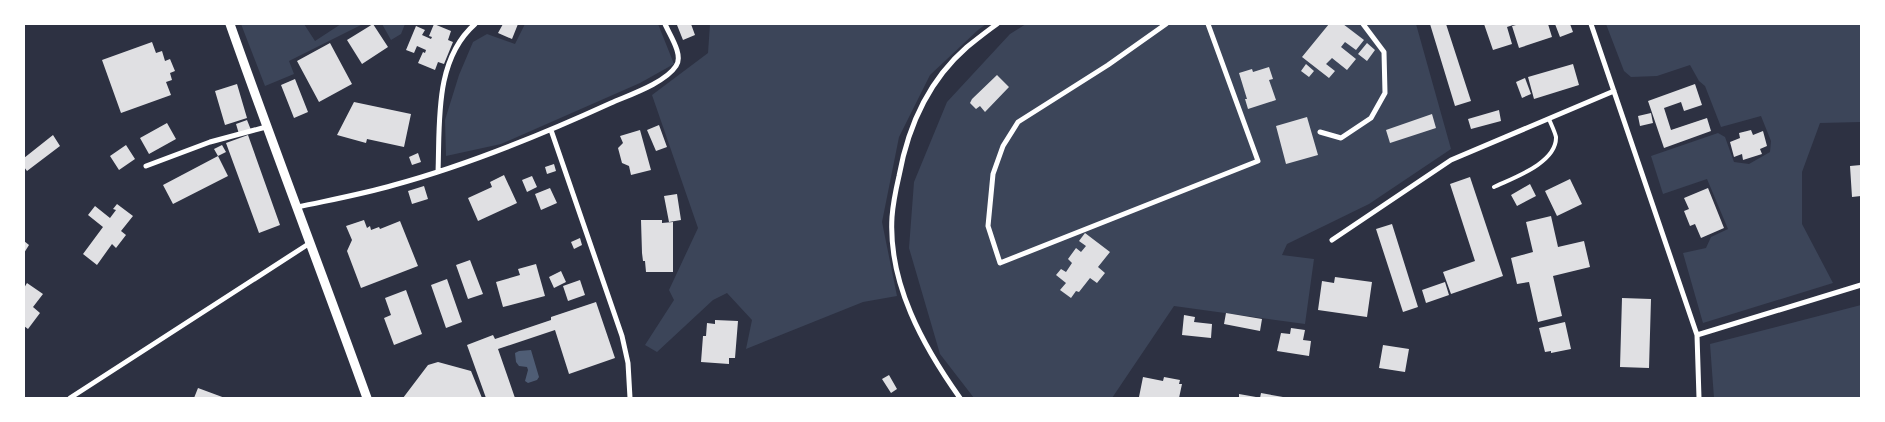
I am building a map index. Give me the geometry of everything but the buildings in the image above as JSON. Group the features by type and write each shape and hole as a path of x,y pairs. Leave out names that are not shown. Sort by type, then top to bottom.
{"street":[{"path":"230,24 266,128 298,207 367,398"},
{"path":"438,172 443,84 449,64 460,42 475,24"},
{"path":"298,207 394,186 438,172 551,130 649,86 671,72 678,64 678,55 665,24"},
{"path":"960,398 928,351 912,317 900,280 893,242 892,216 904,148 915,119 928,95 946,70 966,48 997,24"},
{"path":"1166,24 1108,65 1018,122 1003,146 993,174 988,226 1000,263 1258,161 1208,24"},
{"path":"1320,132 1341,138 1370,118 1385,93 1384,52 1363,24"},
{"path":"1591,24 1697,335 1699,398"},
{"path":"1332,240 1451,160 1614,91"},
{"path":"146,166 210,142 266,128"},
{"path":"551,130 622,336 628,363 630,398"},
{"path":"70,398 311,243"},
{"path":"1697,335 1861,285"}],"lane":[{"path":"1494,187 1536,168 1551,152 1556,138 1549,119"}],"shaded area":[{"path":"241,24 304,24 315,41 341,24 363,24 289,61 294,74 265,86"},
{"path":"382,24 405,24 401,34 391,40"},
{"path":"525,24 658,24 674,64 640,83 501,144 446,156 445,120 459,75 473,42 487,34 515,44"},
{"path":"710,24 986,24 930,75 899,137 882,222 897,296 863,302 746,349 752,320 727,293 713,300 657,352 645,345 674,300 669,290 698,228 652,95 708,53"},
{"path":"1026,24 1416,24 1451,149 1369,204 1287,244 1282,255 1314,259 1305,324 1174,306 1112,398 974,398 940,354 909,248 914,182 947,102 1010,34"},
{"path":"1606,24 1861,24 1861,122 1820,123 1802,172 1802,224 1833,283 1703,323 1683,253 1706,248 1711,237 1728,229 1707,179 1663,194 1651,156 1718,133 1725,137 1734,162 1749,164 1770,152 1771,141 1761,116 1721,127 1705,86 1699,81 1690,65 1657,76 1631,77 1624,71"},
{"path":"1861,305 1861,398 1714,398 1710,344"},
{"path":"531,350 539,377 537,380 528,383 525,381 527,367 519,366 516,362 515,353"}]}
